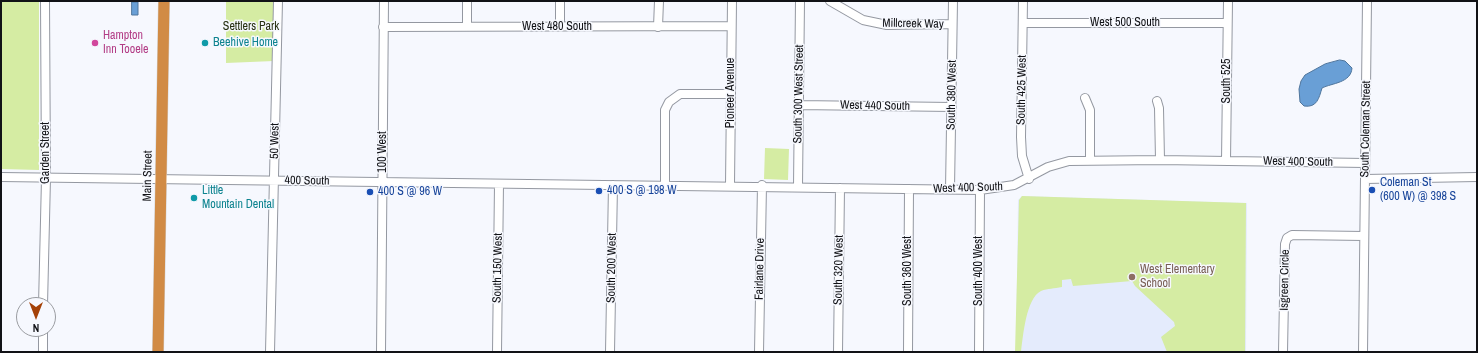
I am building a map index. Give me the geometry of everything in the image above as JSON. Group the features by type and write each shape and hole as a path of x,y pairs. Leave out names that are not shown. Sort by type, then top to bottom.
{"highway":[{"name":"Main Street","path":"158,352 164,1"}],"street":[{"name":"Garden Street","path":"43,297 46,178 45,1"},
{"name":"50 West","path":"270,352 278,1"},
{"name":"100 West","path":"381,352 384,1"},
{"path":"467,1 467,26"},
{"path":"560,1 560,26"},
{"path":"658,27 659,1"},
{"name":"Pioneer Avenue","path":"730,186 732,1"},
{"name":"South 300 West Street","path":"798,186 800,1"},
{"name":"Millcreek Way","path":"830,1 862,20 886,25 952,24"},
{"name":"South 380 West","path":"950,189 953,1"},
{"name":"South 425 West","path":"1022,1 1021,137 1022,156 1028,178"},
{"name":"South 525","path":"1226,161 1228,1"},
{"name":"South Coleman Street","path":"1363,352 1367,1"},
{"name":"West 500 South","path":"1023,23 1227,23"},
{"name":"West 480 South","path":"383,27 731,26"},
{"path":"665,185 665,110 669,102 680,94 731,94"},
{"path":"1085,98 1090,110 1090,160"},
{"path":"1157,101 1159,108 1160,160"},
{"name":"West 440 South","path":"798,105 952,107"},
{"name":"West 400 South","path":"613,185 762,185 840,188 980,190 1014,185 1048,167 1069,161 1160,160 1365,163"},
{"name":"400 South","path":"1,177 613,185"},
{"path":"1365,180 1477,177"},
{"name":"South 150 West","path":"497,352 499,184"},
{"name":"South 200 West","path":"610,352 613,185"},
{"name":"Fairlane Drive","path":"759,352 762,185"},
{"name":"South 320 West","path":"838,352 840,188"},
{"name":"South 360 West","path":"908,352 909,189"},
{"name":"South 400 West","path":"979,352 980,190"},
{"name":"Isgreen Circle","path":"1283,352 1285,244 1287,238 1292,235 1364,236"},
{"path":"43,337 43,352"}],"shaded area":[{"name":"West Elementary School","path":"1022,196 1247,203 1246,352 1016,352 1018,200"}],"green space":[{"path":"1,1 39,1 39,170 1,169"},
{"name":"Settlers Park","path":"226,1 277,1 274,61 226,63"},
{"path":"765,148 789,149 788,180 764,179"},
{"name":"West Elementary School","path":"1022,196 1246,203 1245,352 1167,352 1161,337 1175,326 1174,322 1135,286 1132,281 1073,286 1071,279 1062,280 1062,287 1044,290 1036,295 1032,301 1026,318 1021,352 1015,352 1019,200"}],"water":[{"path":"132,2 138,2 138,15 132,15"},
{"path":"1340,60 1345,61 1352,68 1348,77 1345,80 1322,88 1315,104 1304,106 1300,102 1299,89 1301,81 1305,75 1325,64"}],"place":[{"name":"Hampton Inn Tooele","path":"95,43"},
{"name":"Beehive Home","path":"205,43"},
{"name":"Coleman St (600 W) @ 398 S","path":"1372,190"},
{"name":"400 S @ 198 W","path":"599,191"},
{"name":"400 S @ 96 W","path":"370,192"},
{"name":"Little Mountain Dental","path":"194,198"},
{"name":"West Elementary School","path":"1132,277"}]}
